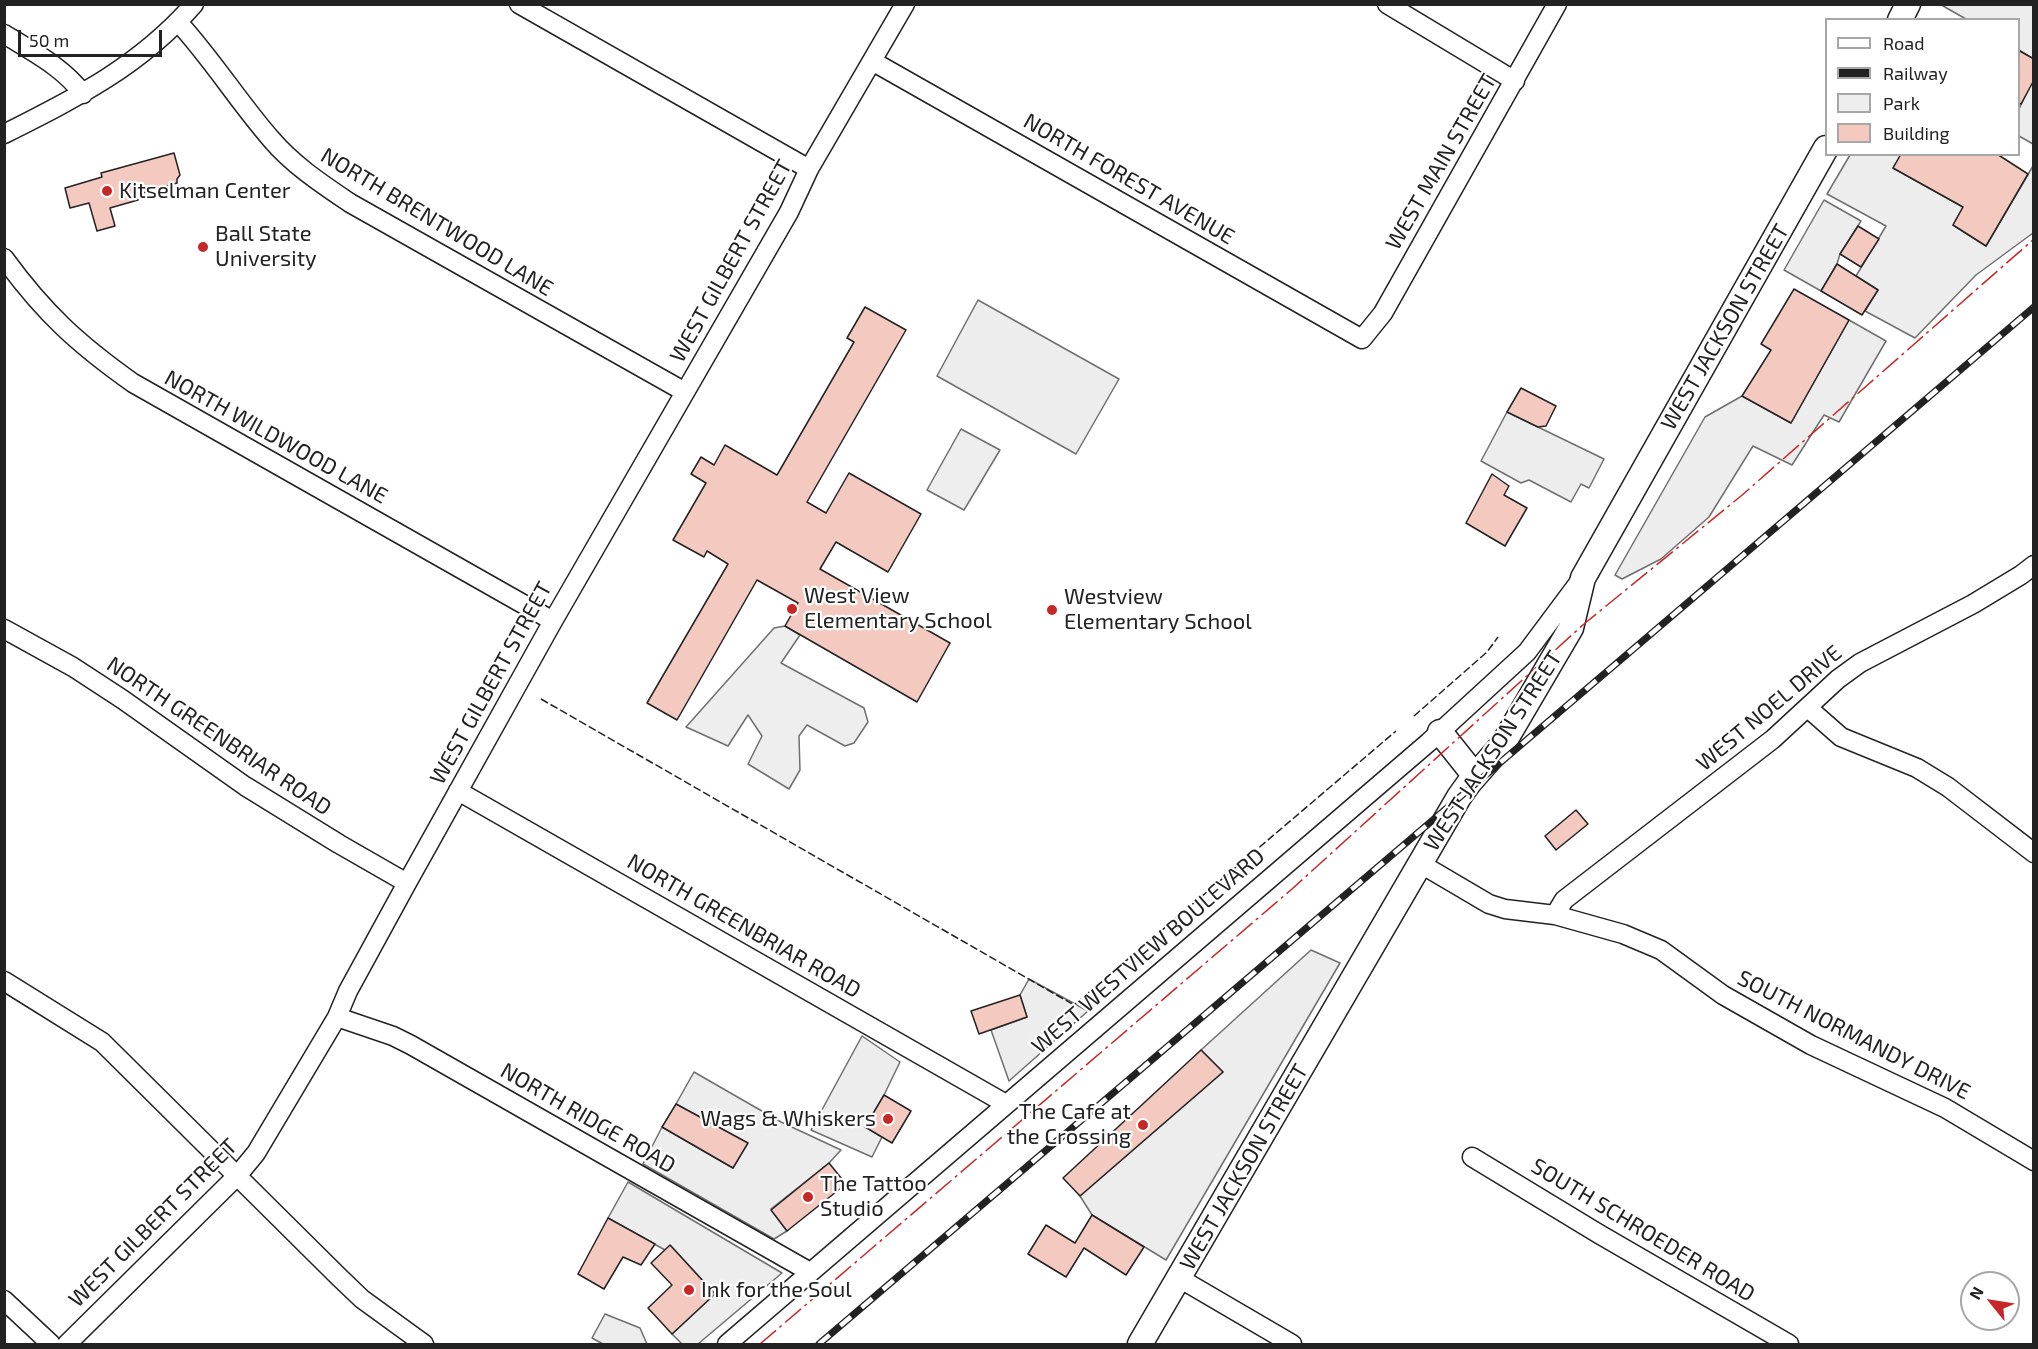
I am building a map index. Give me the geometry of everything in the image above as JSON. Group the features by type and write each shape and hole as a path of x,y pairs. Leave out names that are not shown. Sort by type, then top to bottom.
{"main road":[{"path":"1901,18 1908,4"},
{"name":"WEST JACKSON STREET","path":"1140,1344 1459,797 1474,776 1503,744 1571,628 1582,578 1825,152"},
{"path":"1440,732 1474,776"}],"street":[{"path":"4,134 83,94 135,60 178,22 194,4"},
{"path":"519,4 809,169"},
{"name":"WEST GILBERT STREET","path":"67,1344 237,1176 256,1153 337,1017 348,991 553,621 789,212 809,169 905,4"},
{"path":"1387,4 1515,81"},
{"name":"WEST MAIN STREET","path":"1362,339 1383,313 1557,4"},
{"name":"NORTH BRENTWOOD LANE","path":"178,22 199,45 229,87 272,140 298,167 317,181 350,203 684,392"},
{"path":"4,34 57,67 75,82 83,94"},
{"name":"NORTH FOREST AVENUE","path":"872,61 1362,339"},
{"name":"NORTH WILDWOOD LANE","path":"4,258 40,305 75,340 133,383 553,621"},
{"name":"WEST NOEL DRIVE","path":"1555,915 1564,900 1773,739 1838,679 1860,663 1973,603 2034,565"},
{"name":"WEST WESTVIEW BOULEVARD","path":"727,1344 1440,732 1527,652 1582,578"},
{"name":"NORTH GREENBRIAR ROAD","path":"4,628 73,667 122,699 245,786 407,883"},
{"path":"1808,708 1841,737 1917,768 1948,787 2034,853"},
{"name":"NORTH GREENBRIAR ROAD","path":"458,791 1006,1104"},
{"name":"SOUTH NORMANDY DRIVE","path":"1421,864 1489,904 1505,909 1555,915 1623,934 1661,950 1723,995 1802,1040 1945,1108 2034,1161"},
{"path":"4,981 102,1042 362,1299 424,1344"},
{"name":"NORTH RIDGE ROAD","path":"337,1017 393,1036 411,1045 810,1272"},
{"name":"SOUTH SCHROEDER ROAD","path":"1472,1157 1789,1344"},
{"path":"1179,1278 1292,1344"},
{"path":"4,1300 51,1344"}],"green space":[{"path":"961,429 1000,450 964,510 927,490"},
{"path":"785,626 800,635 781,663 864,708 868,722 854,743 845,746 807,725 799,736 800,770 789,789 748,764 762,736 748,715 728,746 686,727 774,628"}],"shaded area":[{"path":"1944,4 2033,5 2033,59 2020,51 2020,18 1964,18 1943,6"},
{"path":"2033,80 2033,144 2020,137 2020,107"},
{"path":"1849,156 1900,156 1893,168 1963,207 1953,225 1986,246 2033,166 2033,233 1976,275 1915,338 1865,311 1878,290 1856,276 1886,226 1827,194"},
{"path":"1824,200 1861,221 1840,254 1837,264 1821,291 1784,270"},
{"path":"978,300 1119,379 1076,454 937,376"},
{"path":"1849,320 1886,341 1839,422 1824,415 1792,465 1753,446 1709,517 1661,559 1622,579 1615,575 1705,417 1742,396 1791,423"},
{"path":"1507,412 1604,459 1589,488 1581,484 1571,502 1529,480 1521,483 1481,461"},
{"path":"1311,950 1340,963 1166,1260 1092,1215 1080,1196 1223,1072 1201,1050"},
{"path":"1029,979 1088,1011 1009,1081 991,1030 1027,1017 1020,995"},
{"path":"862,1036 900,1062 866,1127 882,1137 872,1157 811,1130"},
{"path":"694,1072 781,1122 841,1150 829,1163 771,1209 787,1231 774,1239 643,1164 662,1127 733,1168 747,1143 676,1104"},
{"path":"628,1182 782,1273 698,1344 682,1344 672,1334 715,1294 671,1246 665,1250 608,1218"},
{"path":"605,1314 640,1328 647,1344 603,1344 592,1338"}],"building":[{"path":"2020,51 2034,59 2034,80 2021,104"},
{"name":"Kitselman Center","path":"174,153 180,175 177,183 136,195 138,200 110,208 115,226 97,231 89,203 70,208 65,188 102,177 101,173"},
{"path":"1900,156 2000,156 2028,174 1986,246 1953,225 1963,207 1893,168"},
{"path":"1858,226 1879,239 1861,267 1840,254"},
{"path":"1837,264 1878,290 1862,315 1821,291"},
{"path":"1794,289 1849,320 1791,423 1742,396 1771,350 1761,344"},
{"path":"865,307 906,330 807,502 826,513 849,473 921,514 888,572 836,542 820,569 950,643 917,702 785,626 798,603 757,580 677,720 647,703 728,564 707,551 704,557 673,540 706,483 691,474 701,457 714,465 725,445 777,475 854,342 847,338"},
{"path":"1521,388 1556,406 1546,426 1538,427 1507,412"},
{"path":"1492,474 1509,486 1504,495 1527,508 1505,546 1466,523"},
{"path":"1576,810 1588,824 1556,850 1545,836"},
{"path":"1020,995 1027,1017 979,1034 971,1011"},
{"path":"1201,1050 1223,1072 1080,1196 1063,1178"},
{"name":"Wags & Whiskers","path":"884,1095 911,1111 892,1143 865,1127"},
{"path":"676,1104 748,1143 733,1168 662,1127"},
{"name":"The Tattoo Studio","path":"829,1163 846,1184 787,1231 771,1210"},
{"path":"1092,1215 1144,1247 1126,1275 1084,1248 1066,1277 1028,1254 1046,1225 1075,1243"},
{"path":"608,1218 655,1244 641,1265 623,1257 604,1289 578,1274"},
{"name":"Ink for the Soul","path":"670,1245 715,1294 672,1334 648,1308 672,1285 651,1263"}],"railway":[{"path":"819,1344 2034,307"}],"fence":[{"path":"1414,716 1487,652 1498,637"},
{"path":"541,699 1074,1005 1396,731"}],"power":[{"path":"760,1344 1292,889 1584,624 1741,496 2034,239"}],"place":[{"name":"Kitselman Center","path":"107,191"},
{"name":"Ball State University","path":"203,247"},
{"name":"West View Elementary School","path":"792,609"},
{"name":"Westview Elementary School","path":"1052,610"},
{"name":"Wags & Whiskers","path":"888,1119"},
{"name":"The Cafe at the Crossing","path":"1143,1125"},
{"name":"The Tattoo Studio","path":"808,1197"},
{"name":"Ink for the Soul","path":"689,1290"}]}
